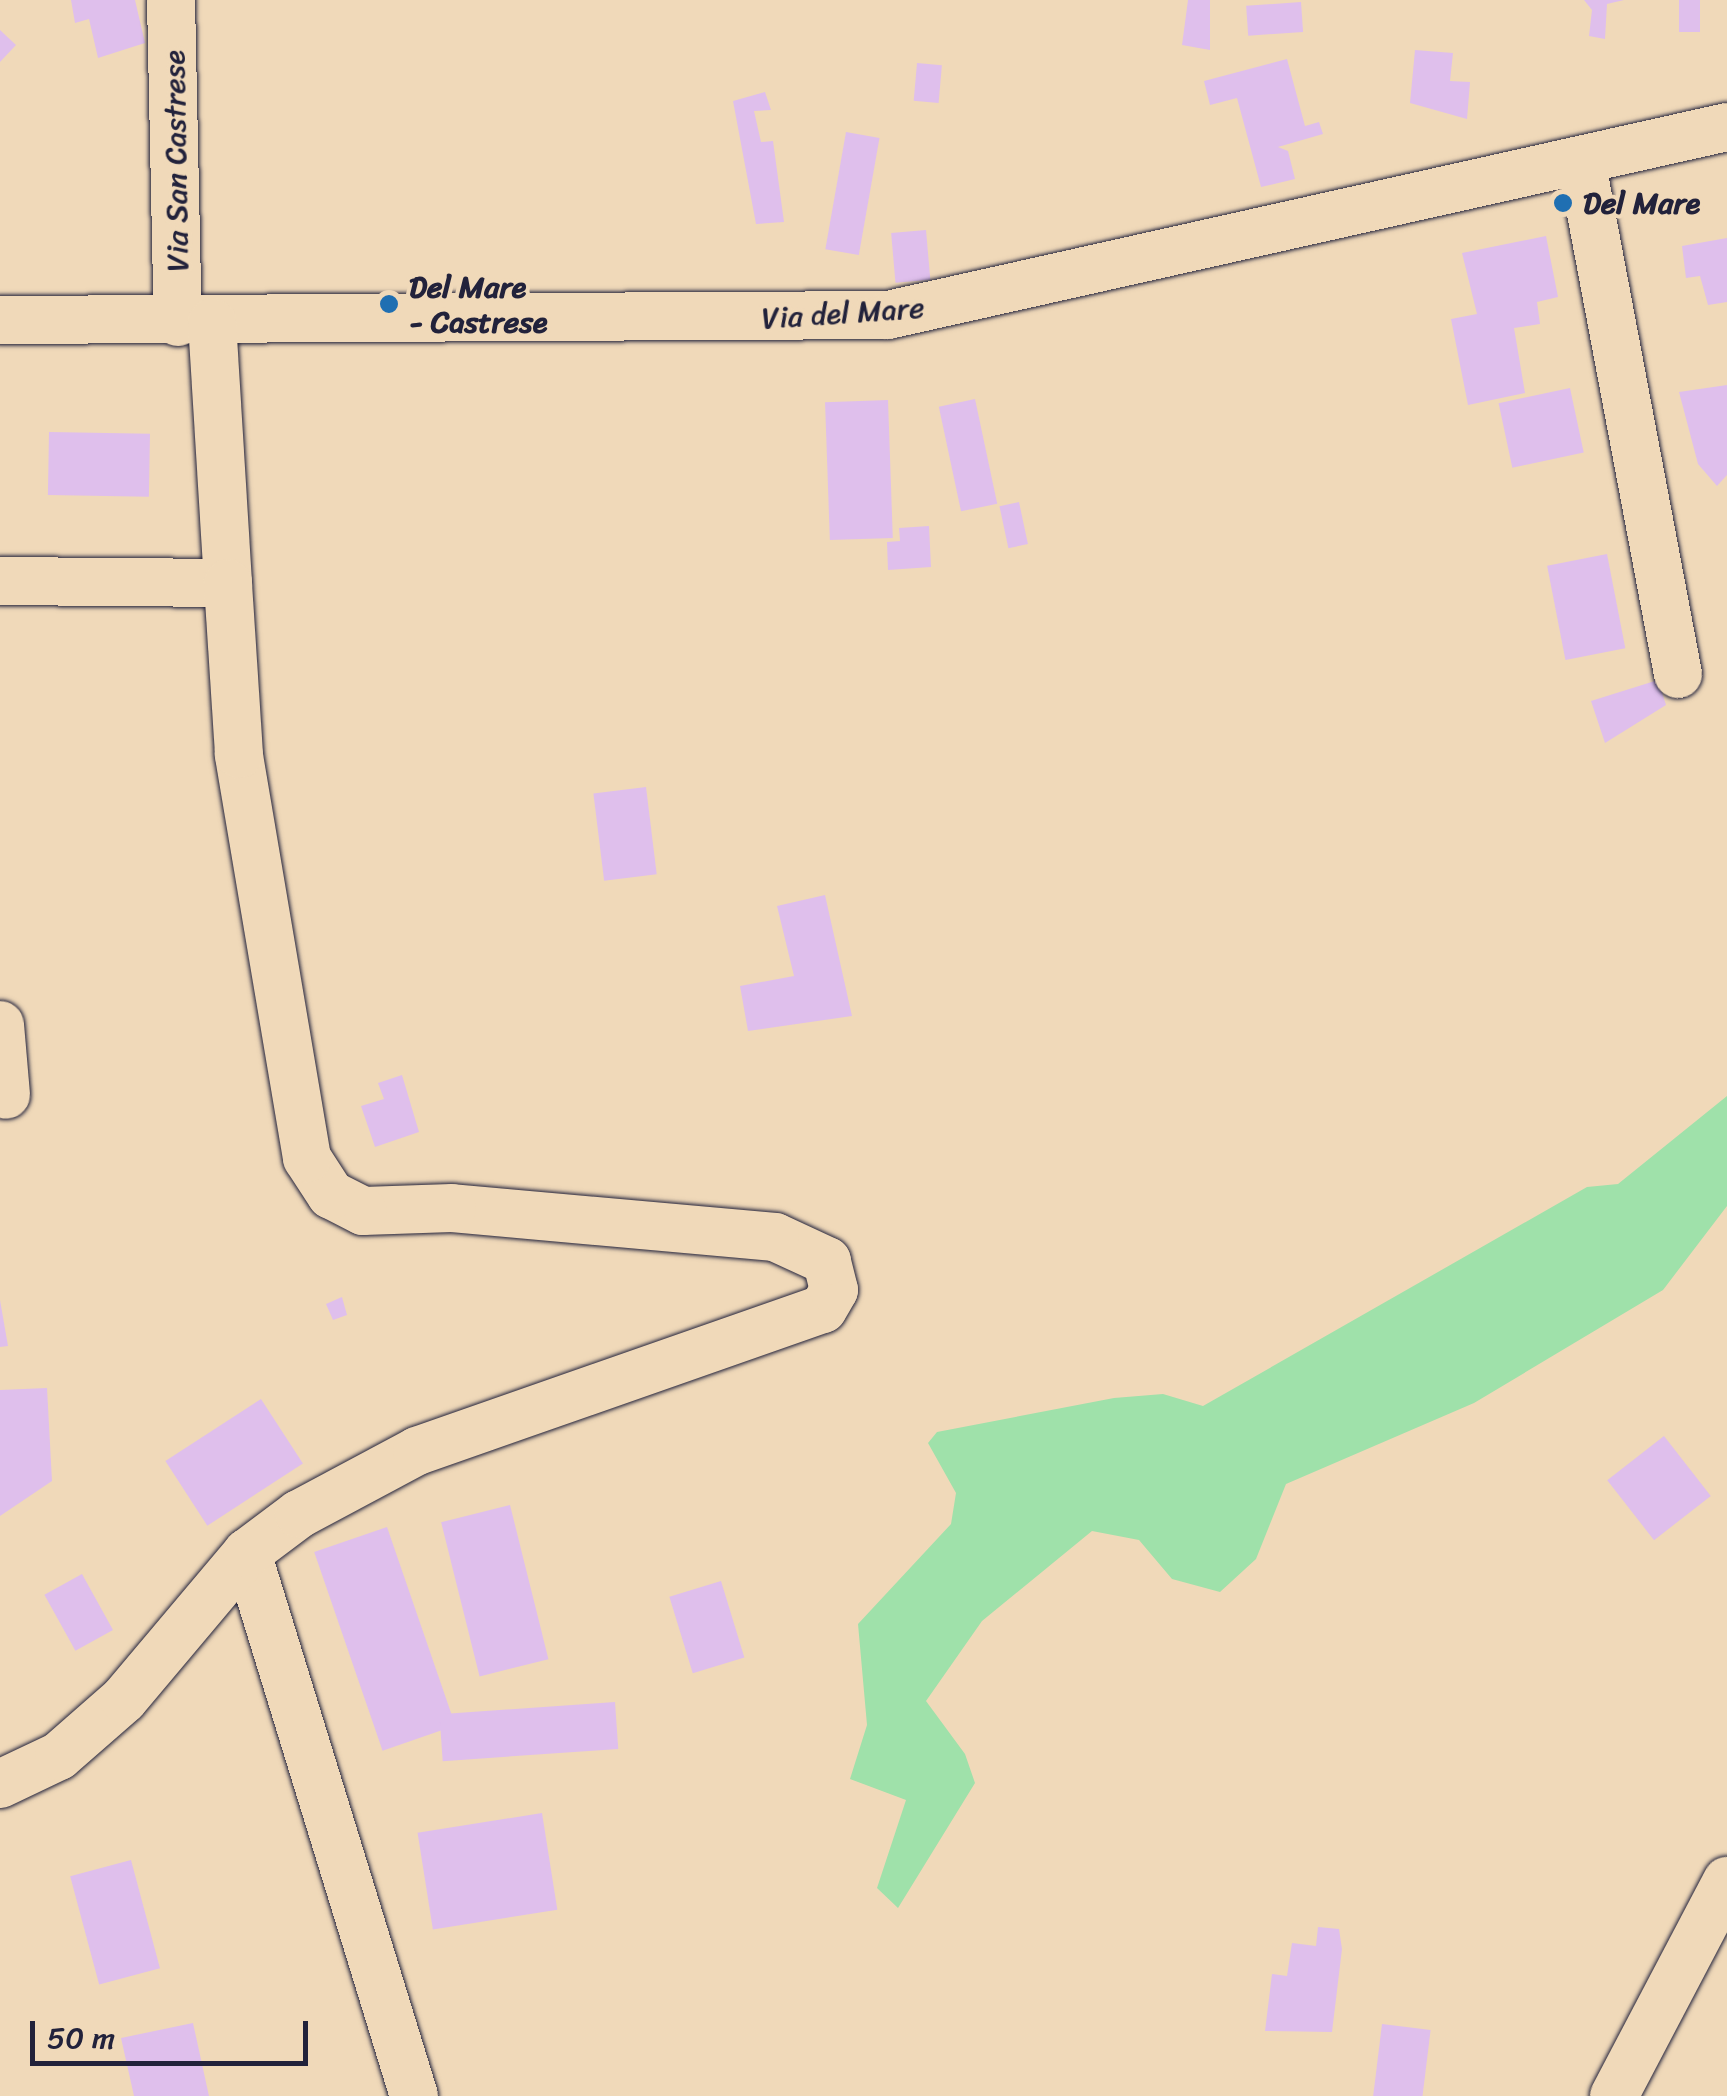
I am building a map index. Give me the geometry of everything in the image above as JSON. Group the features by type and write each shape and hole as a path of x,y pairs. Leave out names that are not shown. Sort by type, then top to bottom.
{"street":[{"name":"Via San Castrese","path":"170,0 195,322 228,583 242,774 307,1158 331,1196 363,1211 452,1208 775,1237 819,1255 835,1278 823,1309 417,1451 299,1514 247,1553"},
{"name":"Via del Mare","path":"0,320 195,322 888,315 1582,165 1727,128"},
{"path":"1582,165 1678,674"},
{"path":"0,581 228,583"},
{"path":"0,1024 6,1095"},
{"path":"0,1784 59,1756 124,1699 247,1553"},
{"path":"247,1553 414,2096"},
{"path":"1614,2096 1727,1881"}],"green space":[{"path":"1727,1096 1727,1206 1663,1290 1474,1403 1286,1484 1256,1559 1220,1592 1172,1579 1139,1540 1092,1531 982,1621 926,1701 965,1754 975,1783 898,1908 877,1888 906,1800 850,1779 867,1725 858,1624 951,1524 956,1493 928,1443 937,1432 1114,1398 1163,1394 1203,1406 1587,1187 1618,1184"}],"building":[{"path":"71,0 135,0 145,43 98,58 89,19 75,23"},
{"path":"1188,0 1210,0 1210,50 1182,45"},
{"path":"1584,0 1624,0 1607,4 1605,39 1589,36 1592,10"},
{"path":"1679,0 1700,0 1700,32 1679,32"},
{"path":"1301,2 1303,32 1248,36 1246,6"},
{"path":"0,30 16,45 0,62"},
{"path":"1415,50 1453,53 1450,81 1470,82 1467,119 1410,103"},
{"path":"1287,59 1305,126 1319,122 1323,134 1278,147 1288,151 1295,179 1261,187 1237,98 1210,105 1204,81"},
{"path":"917,63 942,65 939,103 914,101"},
{"path":"765,92 771,110 754,111 761,142 773,141 784,222 756,224 733,101"},
{"path":"846,132 879,138 859,255 825,249"},
{"path":"926,230 930,280 895,283 891,233"},
{"path":"1546,236 1558,297 1537,302 1540,324 1514,328 1525,393 1468,405 1451,319 1477,314 1462,253"},
{"path":"1727,238 1727,302 1708,305 1700,276 1686,278 1682,246"},
{"path":"1727,385 1727,475 1717,486 1698,464 1679,392"},
{"path":"1570,388 1584,453 1512,468 1499,403"},
{"path":"975,399 997,504 961,511 939,407"},
{"path":"888,400 893,538 830,540 825,402"},
{"path":"49,432 150,434 149,497 48,495"},
{"path":"1019,502 1028,544 1008,548 999,506"},
{"path":"929,526 931,567 888,570 887,542 900,541 899,528"},
{"path":"1607,554 1625,648 1565,660 1547,566"},
{"path":"1658,680 1666,705 1605,743 1591,701"},
{"path":"646,787 657,874 604,881 593,793"},
{"path":"825,895 852,1016 748,1031 740,986 794,976 777,906"},
{"path":"402,1075 419,1132 375,1147 361,1106 384,1099 378,1083"},
{"path":"342,1297 347,1315 333,1320 326,1304"},
{"path":"0,1300 8,1346 0,1347"},
{"path":"47,1388 52,1481 0,1516 0,1390"},
{"path":"261,1399 303,1464 207,1526 165,1461"},
{"path":"1664,1436 1711,1496 1654,1540 1607,1480"},
{"path":"510,1505 548,1659 480,1676 441,1522"},
{"path":"387,1527 455,1726 383,1751 314,1552"},
{"path":"82,1574 113,1630 75,1651 44,1595"},
{"path":"721,1581 744,1658 693,1673 669,1597"},
{"path":"615,1702 618,1749 443,1761 439,1714"},
{"path":"542,1813 557,1910 433,1930 418,1833"},
{"path":"131,1860 160,1968 99,1984 70,1876"},
{"path":"1318,1927 1339,1929 1342,1949 1332,2032 1265,2031 1272,1974 1287,1976 1292,1943 1316,1946"},
{"path":"193,2023 209,2096 134,2096 121,2038"},
{"path":"1382,2024 1431,2030 1423,2096 1373,2096"}],"place":[{"name":"Del Mare","path":"1563,203"},
{"name":"Del Mare - Castrese","path":"389,304"}]}
